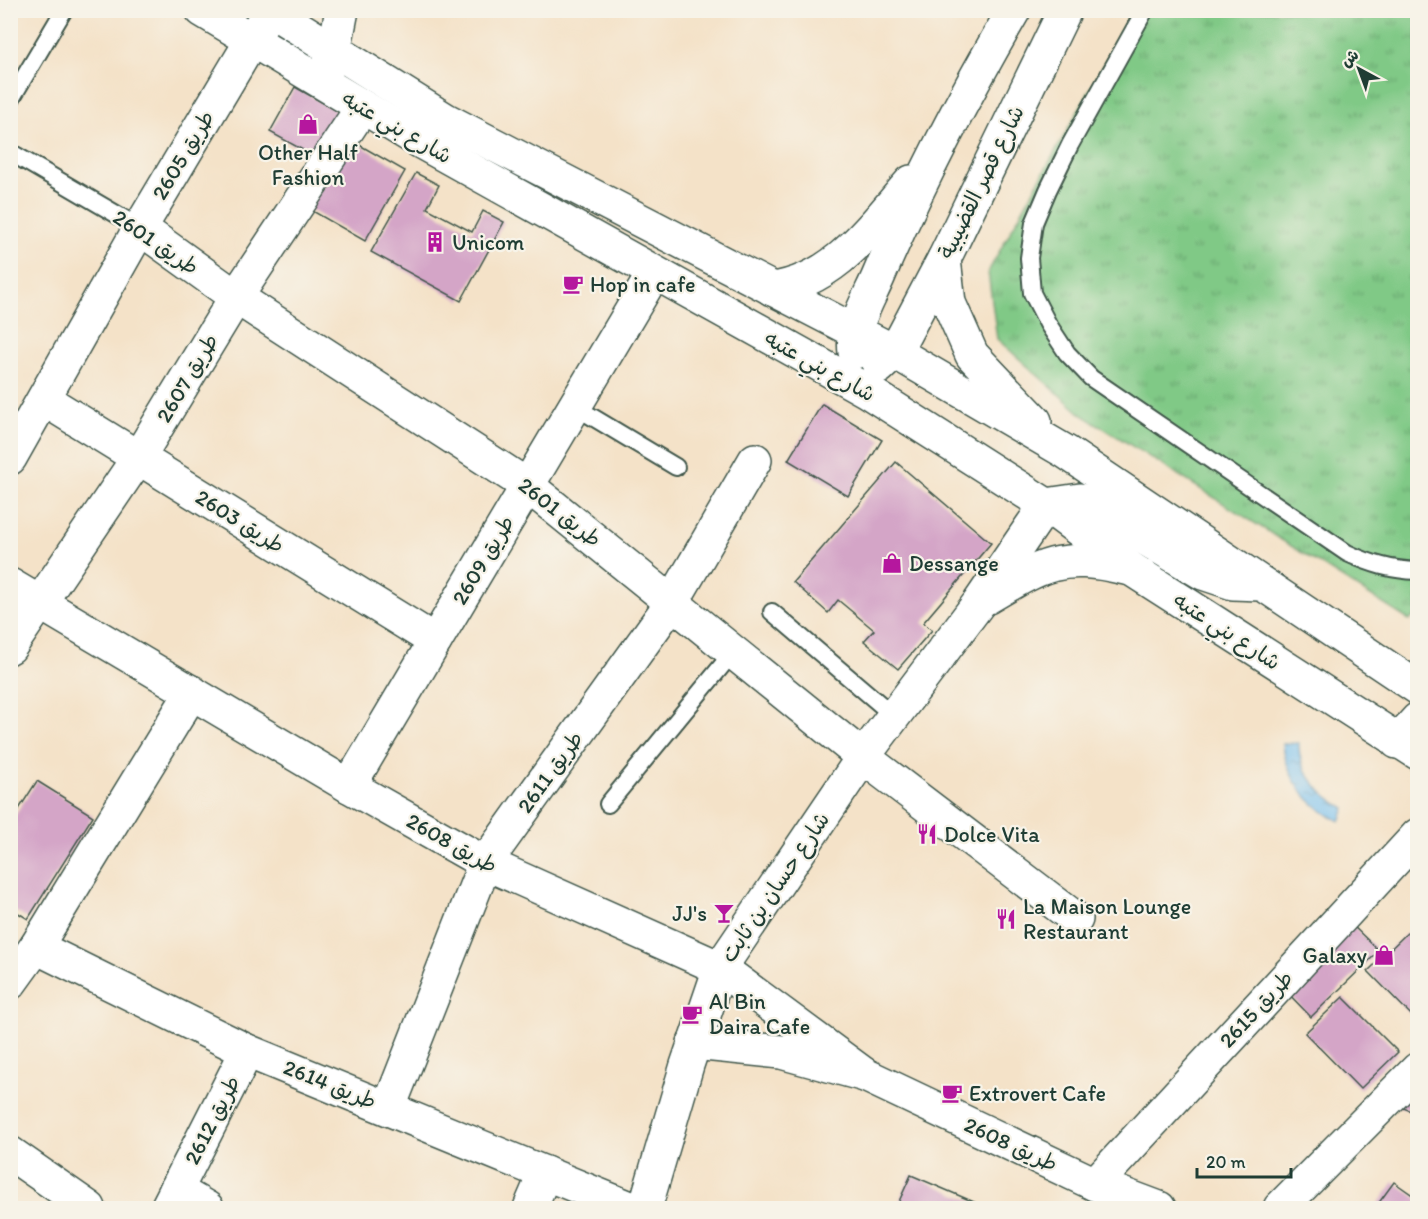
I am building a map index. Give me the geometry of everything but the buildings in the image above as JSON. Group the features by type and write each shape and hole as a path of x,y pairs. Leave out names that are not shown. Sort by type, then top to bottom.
{"street":[{"name":"شارع بني عتبه","path":"202,10 362,108 654,273 860,384 1046,506 1133,570 1411,738"},
{"name":"شارع بني عتبه","path":"270,10 446,120 895,352 1066,452 1418,688"},
{"name":"طريق 2605","path":"10,458 45,400 140,228 270,10"},
{"path":"321,82 334,51 342,10"},
{"path":"860,384 854,347 855,331 933,159 1014,10"},
{"name":"شارع قصر القضيبية","path":"895,352 944,259 1065,10"},
{"name":"طريق 2607","path":"10,647 138,458 236,297 362,108"},
{"path":"772,289 794,286 833,266 933,159"},
{"name":"طريق 2601","path":"140,228 236,297 528,486 863,757 1076,919"},
{"path":"944,259 949,303 972,355 1066,452"},
{"name":"طريق 2609","path":"349,786 654,273"},
{"path":"860,384 895,352"},
{"name":"طريق 2603","path":"45,400 435,641"},
{"name":"طريق 2611","path":"389,1107 485,863 673,602 755,460"},
{"path":"1046,506 1080,500 1203,573 1233,583 1264,584"},
{"name":"شارع حسان بن ثابت","path":"645,1209 694,1043 720,968 863,757 979,603 1046,506"},
{"name":"شارع حسان بن ثابت","path":"979,603 1028,574 1054,563 1092,560 1133,570"},
{"path":"10,585 40,603"},
{"name":"طريق 2608","path":"40,603 349,786 485,863 720,968 865,1075"},
{"path":"10,983 36,947 192,692"},
{"name":"طريق 2615","path":"1095,1184 1418,836"},
{"name":"طريق 2614","path":"36,947 247,1051 389,1107 630,1209"},
{"name":"طريق 2608","path":"694,1043 781,1052 865,1075 1141,1205"},
{"name":"طريق 2612","path":"207,1209 172,1199 247,1051"},
{"path":"1280,1209 1418,1069"},
{"path":"10,1154 89,1209"},
{"path":"530,1209 545,1173"}],"lane":[{"path":"10,101 64,10"},
{"path":"1145,10 1070,145 1034,223 1029,258 1032,293 1067,353 1092,378 1347,553 1386,568 1418,571"},
{"name":"طريق 2601","path":"10,152 140,228"},
{"path":"574,406 676,467"},
{"path":"772,612 894,716"},
{"path":"608,804 734,651"}],"green space":[{"path":"1134,11 1417,11 1417,615 1409,620 1081,414 997,339 988,272"}],"water":[{"path":"1299,743 1302,763 1313,782 1328,797 1345,808 1340,821 1309,800 1294,780 1285,757 1283,744"}],"place":[{"name":"Other Half Fashion","path":"308,124"},
{"name":"Unicom","path":"435,242"},
{"name":"Hop in cafe","path":"573,284"},
{"name":"Dessange","path":"892,563"},
{"name":"Dolce Vita","path":"927,834"},
{"name":"JJ's","path":"724,913"},
{"name":"La Maison Lounge Restaurant","path":"1006,919"},
{"name":"Galaxy","path":"1384,955"},
{"name":"Al Bin Daira Cafe","path":"692,1014"},
{"name":"Extrovert Cafe","path":"952,1093"}]}
